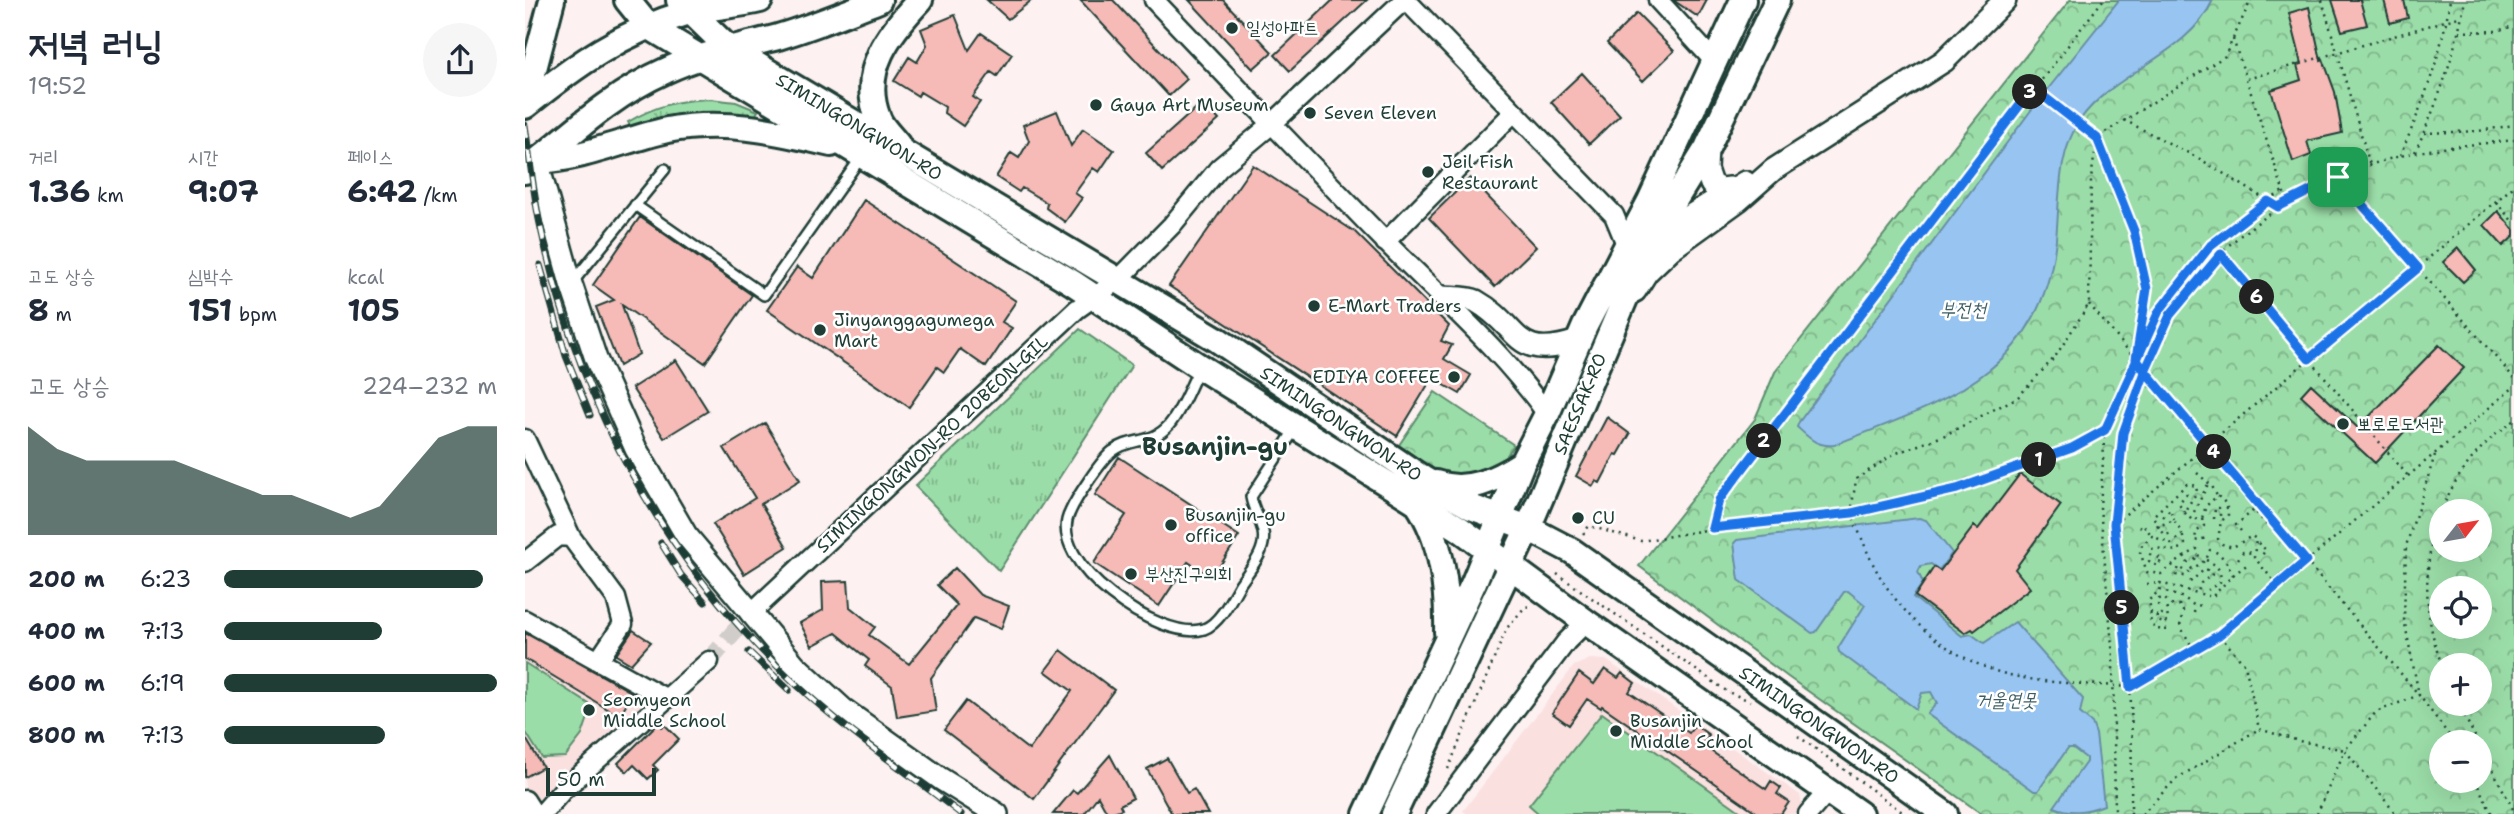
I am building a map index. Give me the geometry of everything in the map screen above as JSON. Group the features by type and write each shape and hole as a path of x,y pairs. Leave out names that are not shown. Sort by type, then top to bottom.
{"main road":[{"path":"525,86 534,69 552,0"},
{"path":"627,0 648,26"},
{"path":"525,106 588,56 684,6 760,0"},
{"path":"531,166 615,99 666,70 727,47 776,37 879,0"},
{"path":"907,156 878,118 873,70 882,47 896,25 920,0"},
{"name":"SAESSAK-RO","path":"1394,814 1528,528 1609,335 1650,201 1742,0"},
{"name":"SAESSAK-RO","path":"1366,814 1487,551 1522,463 1547,414 1578,341 1638,243 1707,148 1777,0"},
{"name":"SIMINGONGWON-RO","path":"684,6 727,47 1217,340 1418,489 1487,551 1586,622 1817,805 1860,814"},
{"name":"SIMINGONGWON-RO","path":"648,26 1096,298 1296,428 1418,489 1528,528 1572,551 1945,814"},
{"path":"531,166 569,159 668,130 707,125 751,127 859,152"},
{"path":"1447,640 1447,609 1441,566 1418,489 1453,490 1494,478 1522,463"}],"street":[{"name":"SAESSAK-RO","path":"1154,0 1385,242 1443,297 1532,393 1547,414"},
{"name":"SIMINGONGWON-RO 20BEON-GIL","path":"750,614 1066,319 1118,280 1173,225 1219,168 1272,124 1405,0"},
{"path":"1405,0 1638,243 1730,188 1773,170"},
{"path":"1658,0 1714,61"},
{"path":"1609,335 1655,264 1773,170 1944,61 2005,0"},
{"path":"1385,242 1513,113"},
{"path":"1707,148 1706,169 1711,184 1720,189 1730,188"},
{"path":"531,166 596,359 636,449 686,535 795,665 843,709 941,779 997,814"},
{"name":"SAESSAK-RO","path":"1443,297 1474,300 1528,347 1554,349 1578,341"},
{"path":"525,439 531,467 571,537 617,598 623,624 598,661"},
{"path":"525,562 558,536 571,537"},
{"path":"525,620 667,699"},
{"path":"1436,814 1566,642 1586,622"},
{"path":"542,814 562,791 709,661"},
{"path":"525,800 534,814"}],"lane":[{"path":"635,205 764,296 859,152"},
{"path":"571,284 665,169"},
{"path":"1200,367 1170,425 1149,441 1131,443 1112,452 1069,512 1065,528 1070,550 1086,573 1119,600 1180,631 1205,629 1220,615 1262,550 1263,531 1254,512 1251,497 1296,428"}],"path":[{"path":"1712,528 1719,500 2103,0"},
{"path":"2251,0 2225,56 2097,138 2091,179 2089,304 2055,357 2018,397 1944,436 1894,454 1856,479 1852,513 1869,558 1886,588 1928,634 1959,654 2001,672 2043,682 2130,687 2219,635 2514,387"},
{"path":"2322,0 2370,166"},
{"path":"2400,156 2425,101 2443,45 2449,0"},
{"path":"2415,152 2442,91 2459,33 2465,0"},
{"path":"2247,79 2462,16"},
{"path":"2459,33 2496,31 2514,26"},
{"path":"2233,38 2287,202"},
{"path":"2033,88 2097,138 2134,231 2147,289 2136,359"},
{"path":"2124,120 2200,159 2278,207"},
{"path":"2424,133 2479,131 2514,125"},
{"path":"2131,814 2130,687 2114,524 2123,433 2145,371 2170,315 2221,254 2287,202 2338,177 2400,156 2514,141"},
{"path":"2338,177 2514,378"},
{"path":"2114,524 2514,186"},
{"path":"2115,814 2114,685 2100,507 2105,430 2159,311 2187,273 2236,223 2283,191"},
{"path":"2496,202 2514,223"},
{"path":"2221,254 2408,476"},
{"path":"2089,304 2446,730"},
{"path":"2437,653 2430,635 2426,582 2438,513 2467,467 2495,433 2514,421"},
{"path":"1590,526 1641,541 1712,528 1852,513 1957,489 2072,448 2105,430"},
{"path":"2419,695 2403,619 2406,545 2436,452"},
{"path":"2197,473 2228,507 2228,516 2221,521"},
{"path":"2173,533 2165,535 2153,516 2177,491 2192,484 2197,492 2183,512"},
{"path":"2194,512 2208,484"},
{"path":"2188,492 2179,503 2183,512 2192,520 2202,518"},
{"path":"2206,538 2199,542 2194,538 2204,526 2202,518 2206,506 2217,496"},
{"path":"2214,519 2215,509 2219,508 2221,521 2217,531 2222,544 2233,547 2252,536 2266,550 2262,555"},
{"path":"2158,557 2162,560 2157,566 2149,561 2151,549 2172,552 2185,544 2170,509 2163,517"},
{"path":"2241,530 2236,525 2254,510 2266,524 2271,520"},
{"path":"2158,526 2175,520"},
{"path":"2139,527 2143,524 2152,536 2171,544 2182,534"},
{"path":"2152,536 2142,545 2140,552 2147,572 2161,574 2197,550 2199,557 2196,560 2193,556"},
{"path":"2258,543 2253,553 2257,563 2277,585"},
{"path":"2183,570 2179,567 2176,575 2185,576 2206,560 2210,550 2216,551 2234,575"},
{"path":"2238,559 2243,552 2253,553"},
{"path":"2184,557 2192,569"},
{"path":"2206,560 2220,570 2221,576 2215,588 2208,590"},
{"path":"2147,584 2160,583 2212,597 2248,564"},
{"path":"2190,582 2206,569 2213,575 2201,583 2197,594"},
{"path":"1445,777 1507,628 1525,607 1538,604 1557,574 1728,692 1750,702"},
{"path":"2197,578 2201,583"},
{"path":"2160,583 2160,590 2149,600 2150,617 2155,629 2171,630"},
{"path":"2160,590 2184,598 2195,606 2203,605"},
{"path":"2158,606 2159,599 2164,598 2171,606"},
{"path":"2157,616 2171,606 2179,605 2183,611 2180,626 2194,650"},
{"path":"2194,613 2195,606"},
{"path":"2151,612 2164,624 2168,621 2167,611"},
{"path":"2219,635 2245,664 2259,729"},
{"path":"2317,814 2345,750 2376,712 2419,695"},
{"path":"2142,814 2176,779 2259,729 2299,741 2345,750 2396,814"},
{"path":"1795,734 1905,814"},
{"path":"2492,767 2513,807"},
{"path":"2482,793 2493,814"}],"shaded area":[{"name":"Seomyeon Middle School","path":"525,620 667,699 542,814 525,799"},
{"name":"Busanjin Middle School","path":"1590,659 1606,660 1800,795 1804,814 1467,814 1463,811 1574,666"}],"green space":[{"path":"2070,0 2514,0 2514,814 1982,814 1788,677 1639,566 1755,419 1775,372"},
{"path":"710,99 736,102 758,111 754,118 631,128 628,122 667,105"},
{"path":"1080,329 1132,365 999,571 915,486"},
{"path":"1435,392 1514,445 1498,468 1452,482 1399,445"},
{"path":"525,663 592,706 582,735 565,757 542,758 525,731"},
{"path":"1602,713 1744,814 1539,814 1529,805"}],"water":[{"name":"부전천","path":"2119,0 2213,0 2202,19 2186,35 2169,50 2112,88 2094,103 2080,120 2063,162 2056,239 2047,285 2031,322 2008,352 1981,376 1948,397 1834,445 1823,445 1809,438 1797,427 1799,422 2032,109"},
{"name":"거울연못","path":"1919,518 1926,520 1952,553 1939,570 1931,564 1921,566 1918,572 1923,583 1913,597 1962,636 1971,634 1984,643 2015,622 2083,699 2080,713 2092,723 2096,734 2104,805 2079,811 2054,807 2086,762 2086,758 2073,748 2068,748 2038,791 2034,791 1927,714 1937,703 1931,692 1922,693 1916,709 1839,652 1838,648 1865,605 1848,591 1844,592 1816,632 1812,633 1739,580 1734,543 1737,540"}],"building":[{"path":"987,0 1032,0 1008,19"},
{"path":"1080,0 1113,0 1187,79 1169,96"},
{"path":"1189,0 1223,0 1272,52 1253,69"},
{"path":"1333,0 1367,0 1290,71 1275,55"},
{"path":"1673,0 1707,0 1698,17"},
{"path":"2332,0 2360,0 2367,25 2342,31"},
{"path":"2384,0 2404,0 2408,18 2390,23"},
{"path":"2309,7 2321,60 2323,59 2335,92 2342,133 2307,141 2311,155 2293,162 2271,90 2301,80 2297,65 2302,64 2289,13"},
{"path":"1637,13 1674,51 1643,81 1607,43"},
{"path":"955,15 969,50 981,33 1012,54 997,76 991,72 973,97 980,102 963,126 944,113 945,107 920,92 918,96 894,81 909,57 917,62 927,45 921,29"},
{"path":"1582,73 1620,115 1589,144 1551,102"},
{"path":"1203,102 1219,120 1162,171 1146,153"},
{"path":"1057,111 1071,146 1083,129 1114,150 1099,172 1093,168 1075,193 1082,198 1065,222 1046,208 1047,203 1022,188 1019,192 996,177 1011,153 1019,158 1029,141 1023,125"},
{"name":"E-Mart Traders","path":"1253,165 1355,232 1449,326 1441,341 1452,345 1444,359 1471,375 1460,394 1432,378 1397,436 1169,286"},
{"path":"1470,178 1536,247 1495,287 1429,218"},
{"path":"864,200 1016,301 1002,322 1012,328 986,367 960,349 944,372 937,367 909,407 767,310 797,267 813,278"},
{"path":"2498,211 2514,230 2514,236 2503,246 2484,225"},
{"path":"640,217 752,295 705,363 622,305 639,354 619,366 596,307 614,300 593,285"},
{"path":"2458,248 2476,270 2463,282 2443,262"},
{"path":"2439,345 2464,368 2375,463 2301,395 2311,384 2358,428"},
{"path":"676,360 708,411 664,438 632,388"},
{"path":"1607,417 1630,434 1618,455 1615,454 1600,483 1596,481 1593,486 1576,476"},
{"path":"765,423 800,480 761,504 787,547 744,574 713,524 755,498 724,448"},
{"name":"Busanjin-gu office","path":"1119,457 1239,536 1212,578 1188,562 1159,606 1094,563 1126,515 1095,495"},
{"path":"2020,474 2061,505 2015,569 2030,588 1974,631 1972,629 1965,633 1915,596 1934,567 1940,571 1974,526 1978,529"},
{"path":"955,568 980,595 1009,606 1001,629 974,618 931,678 936,711 897,717 892,686 865,666 869,660 836,633 812,646 800,623 823,610 822,582 848,581 850,607 875,627 869,635 909,664 957,605 937,585"},
{"path":"633,630 651,642 631,664 616,655"},
{"path":"525,633 633,693 619,716 525,659"},
{"path":"1061,650 1114,690 1034,799 944,730 966,701 1029,750 1072,691 1045,671"},
{"path":"1605,669 1618,678 1622,673 1635,683 1629,692 1689,733 1695,725 1709,735 1702,745 1766,789 1771,781 1781,788 1777,794 1789,802 1781,814 1759,814 1602,706 1601,708 1587,699 1569,725 1552,713 1579,673 1594,684"},
{"path":"658,723 662,727 665,725 679,739 653,765 658,770 648,779 634,765 627,772 618,763"},
{"path":"525,737 543,767 525,777"},
{"path":"1110,755 1133,798 1120,805 1122,809 1108,814 1098,796 1084,814 1053,814 1073,790 1077,793"},
{"path":"1167,758 1187,793 1194,789 1208,814 1172,814 1147,769"}],"tunnel":[{"path":"709,661 750,614"}],"railway":[{"path":"525,125 540,224 578,355 603,417 633,476 668,533 707,587 751,639 799,687 858,736 961,814"},
{"path":"540,265 566,356 590,415"},
{"path":"661,543 681,575 705,602"},
{"path":"749,652 789,690"}],"place":[{"name":"일성아파트","path":"1232,28"},
{"name":"Gaya Art Museum","path":"1096,105"},
{"name":"Seven Eleven","path":"1310,113"},
{"name":"Jeil Fish Restaurant","path":"1428,172"},
{"name":"E-Mart Traders","path":"1314,306"},
{"name":"Jinyanggagumega Mart","path":"820,330"},
{"name":"EDIYA COFFEE","path":"1454,377"},
{"name":"뽀로로도서관","path":"2343,424"},
{"name":"CU","path":"1578,518"},
{"name":"Busanjin-gu office","path":"1171,525"},
{"name":"부산진구의회","path":"1131,574"},
{"name":"Seomyeon Middle School","path":"589,710"},
{"name":"Busanjin Middle School","path":"1616,731"}],"district":[{"name":"Busanjin-gu","path":"1215,447"}],"route":[{"path":"2338,177 2278,207 2268,201 2236,223 2211,245 2159,311 2136,359 2105,430 2072,448 1957,489 1852,513 1712,528 1719,500 2033,88 2097,138 2134,231 2147,289 2136,359 2145,371 2306,561 2219,635 2167,667 2130,687 2114,524 2123,433 2145,371 2170,315 2221,254 2309,359 2418,268 2338,177"}]}
